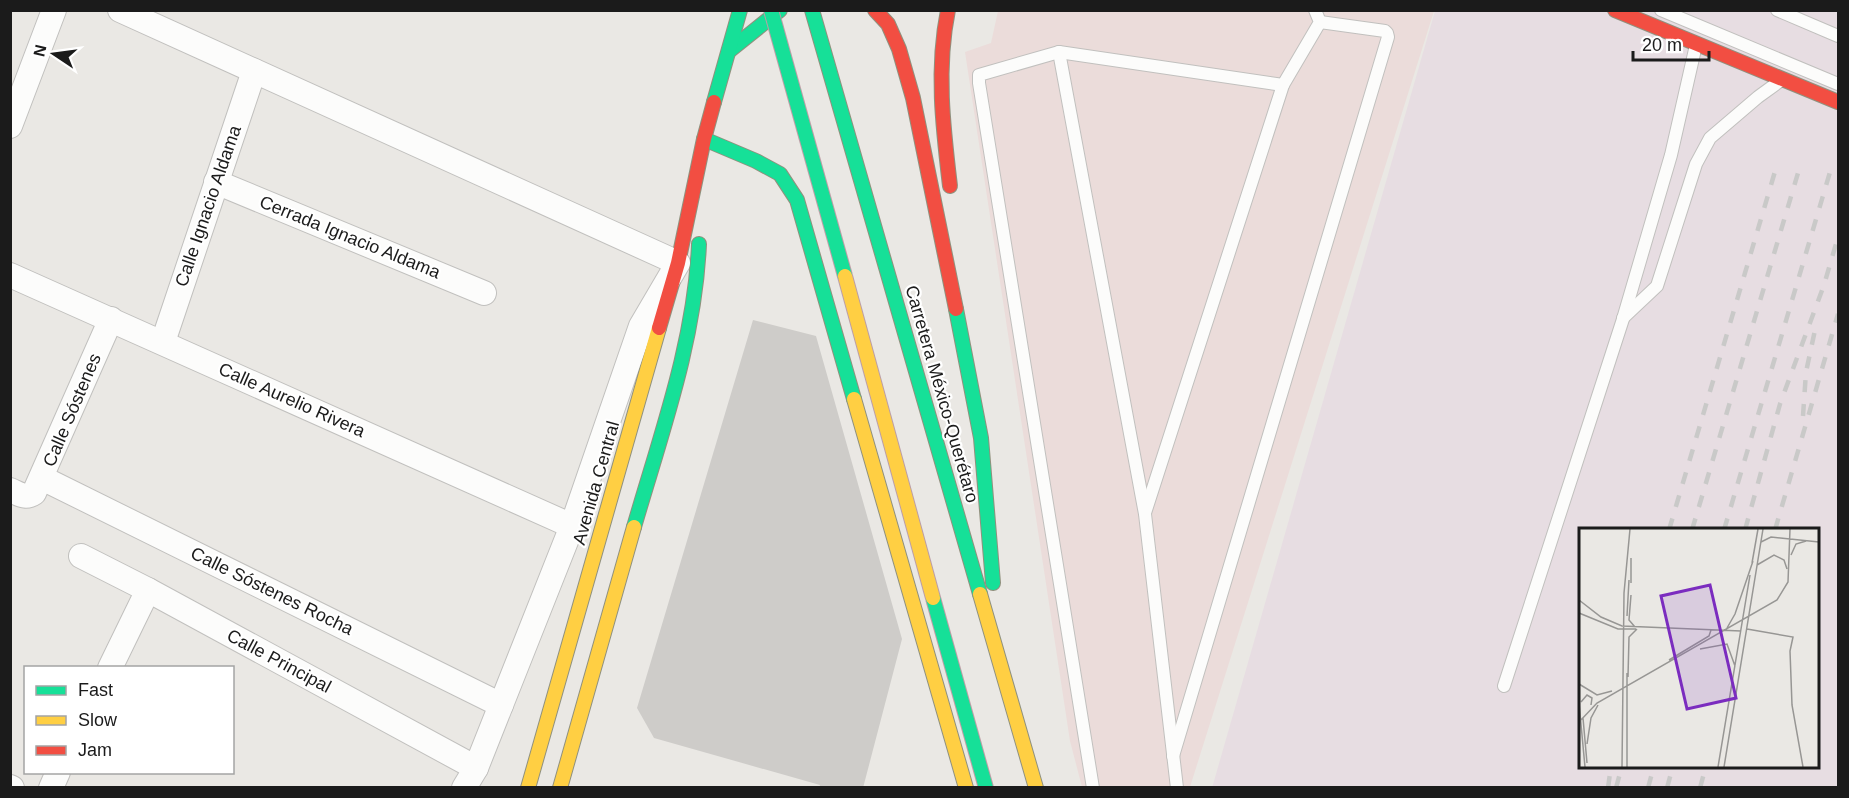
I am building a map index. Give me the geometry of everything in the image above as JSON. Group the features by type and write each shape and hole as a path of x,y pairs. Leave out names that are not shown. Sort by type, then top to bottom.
{"main road":[{"name":"Avenida Central","path":"528,788 678,262 704,139 740,10"},
{"path":"771,10 986,788"},
{"path":"729,51 780,10"},
{"name":"Carretera México-Querétaro","path":"812,10 1036,788"},
{"path":"875,10 888,24 899,49 913,98 972,387 981,438 999,657"},
{"path":"948,10 942,35 939,81 952,199"},
{"path":"1615,10 1839,102"},
{"path":"704,139 756,160 780,174 797,200 966,788"},
{"name":"Avenida Central","path":"560,788 684,352 698,267 700,228 694,188"},
{"path":"957,246 972,387"}],"street":[{"path":"10,126 54,10"},
{"path":"120,10 678,262 641,326 572,526 470,778"},
{"name":"Calle Ignacio Aldama","path":"163,342 254,71"},
{"name":"Cerrada Ignacio Aldama","path":"216,182 484,293"},
{"name":"Calle Aurelio Rivera","path":"10,275 572,526"},
{"name":"Calle Sóstenes","path":"19,493 34,493 111,319"},
{"name":"Calle Sóstenes Rocha","path":"42,477 501,705"},
{"name":"Calle Principal","path":"81,556 148,590 470,778"},
{"path":"111,666 148,590"},
{"path":"51,788 57,774"}],"lane":[{"path":"1661,10 1839,84"},
{"path":"1777,10 1839,36"},
{"path":"1145,514 1283,85 1318,16 1385,31 1388,37 1173,756"},
{"path":"1504,686 1623,319 1671,155 1696,44"},
{"path":"1093,788 979,75 1059,52 1283,85"},
{"path":"1059,52 1145,514 1177,788"},
{"path":"1623,319 1657,286 1696,164 1710,138 1782,79"}],"shaded area":[{"path":"998,11 1434,11 1190,787 1082,787 1070,741 965,52 991,43"},
{"path":"1435,11 1838,11 1838,787 1212,788"}],"building":[{"path":"753,320 816,336 902,639 863,788 819,788 820,785 654,738 637,708"}],"railway":[{"path":"1670,528 1776,168"},
{"path":"1725,528 1830,172"},
{"path":"1693,528 1798,173"},
{"path":"1746,528 1780,404 1824,285 1838,237"},
{"path":"1776,528 1838,314"},
{"path":"1803,416 1806,372 1815,330"},
{"path":"1608,788 1611,768"},
{"path":"1616,788 1621,768"},
{"path":"1648,788 1653,768"},
{"path":"1667,788 1672,768"},
{"path":"1700,788 1705,768"}],"traffic: fast":[{"path":"714,102 740,10"},
{"path":"771,10 845,276"},
{"path":"729,51 780,10"},
{"path":"812,10 980,594"},
{"path":"704,139 780,174 797,200 854,399"},
{"path":"634,527 684,352 691,316 699,244"},
{"path":"956,309 981,438 993,583"},
{"path":"933,598 986,788"}],"traffic: slow":[{"path":"845,276 933,598"},
{"path":"528,788 659,328"},
{"path":"854,399 966,788"},
{"path":"560,788 634,527"},
{"path":"980,594 1036,788"}],"traffic: jam":[{"path":"875,10 888,24 899,49 913,98 956,309"},
{"path":"948,10 944,32 942,76 943,120 950,186"},
{"path":"1615,10 1838,102"},
{"path":"659,328 678,263 714,102"}]}
